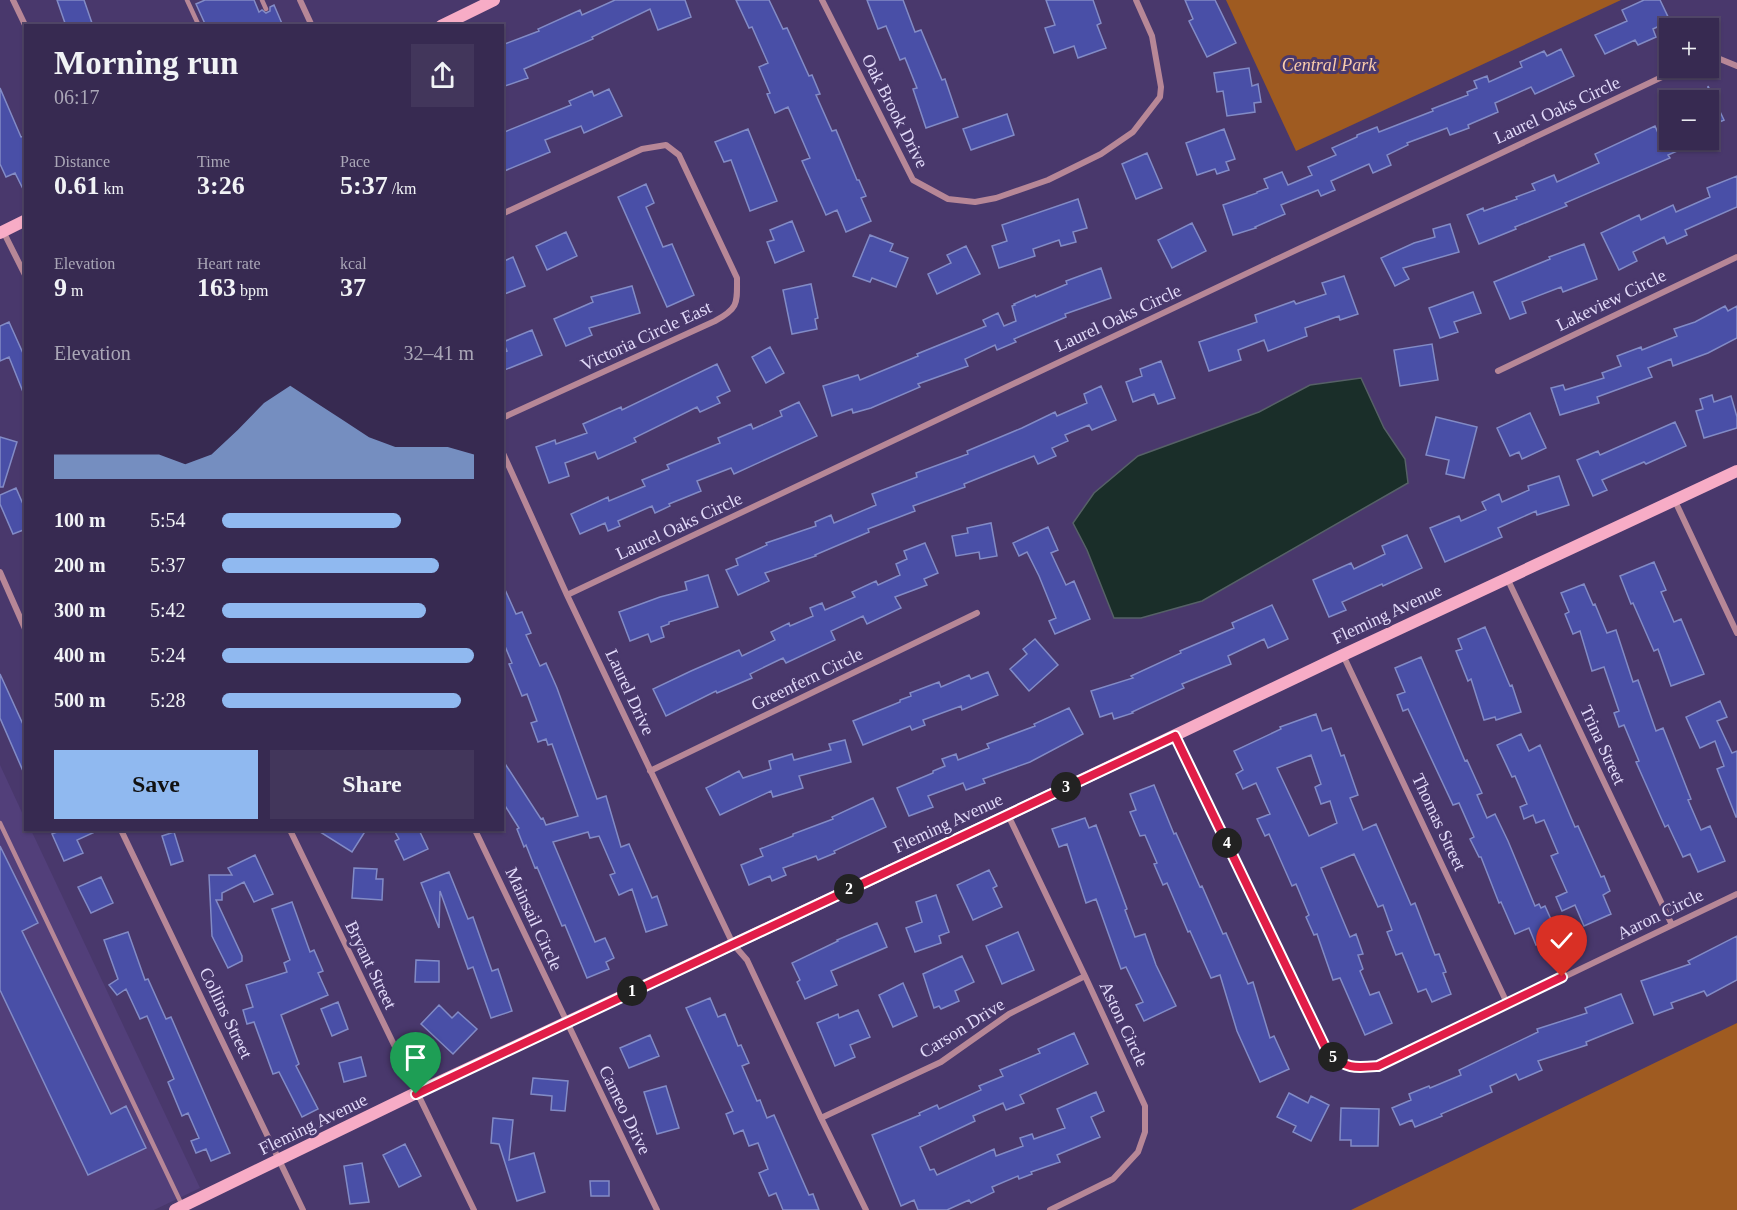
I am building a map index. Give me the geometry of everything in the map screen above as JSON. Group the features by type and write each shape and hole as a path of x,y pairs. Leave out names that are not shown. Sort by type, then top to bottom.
{"street":[{"path":"13,0 25,24"},
{"path":"300,0 311,24"},
{"path":"445,24 494,0"},
{"name":"Oak Brook Drive","path":"822,0 913,180 948,199 975,202 996,198 1048,180 1101,154 1133,132 1160,97 1161,87 1152,36 1136,0"},
{"path":"1719,59 1737,66"},
{"name":"Laurel Oaks Circle","path":"567,595 1660,78"},
{"name":"Victoria Circle East","path":"504,213 642,149 666,145 679,155 737,278 737,300 731,313 504,417"},
{"path":"24,221 2,232 24,273"},
{"name":"Lakeview Circle","path":"1498,371 1737,257"},
{"name":"Laurel Drive","path":"504,455 567,595 733,944"},
{"name":"Fleming Avenue","path":"179,1208 566,1022 1737,471"},
{"path":"1675,501 1737,633"},
{"path":"0,572 24,626"},
{"name":"Trina Street","path":"1507,578 1672,925"},
{"name":"Greenfern Circle","path":"650,771 977,613"},
{"name":"Thomas Street","path":"1343,655 1507,1003"},
{"name":"Aaron Circle","path":"1175,736 1328,1053 1342,1065 1358,1068 1378,1066 1737,894"},
{"name":"Aston Circle","path":"1008,815 1145,1107 1145,1132 1138,1152 1113,1179 1050,1210"},
{"name":"Collins Street","path":"121,831 303,1210"},
{"name":"Bryant Street","path":"290,831 474,1210"},
{"name":"Mainsail Circle","path":"475,831 566,1022"},
{"path":"733,944 747,960 866,1210"},
{"name":"Carson Drive","path":"821,1118 940,1062 1009,1014 1085,976"},
{"name":"Cameo Drive","path":"566,1022 657,1210"}],"lane":[{"path":"187,0 198,24"},
{"path":"262,0 266,9"},
{"path":"0,823 179,1208"}],"shaded area":[{"path":"1361,378 1384,428 1405,459 1408,483 1202,601 1141,618 1114,618 1087,550 1073,523 1094,493 1138,456 1259,412 1310,385"},
{"path":"0,765 24,817 24,831 31,831 200,1188 154,1210 0,1210"}],"green space":[{"name":"Central Park","path":"1226,0 1621,0 1296,151"},
{"path":"1737,1023 1737,1210 1351,1210"}],"building":[{"path":"57,0 84,0 92,24 65,24"},
{"path":"205,0 254,0 259,12 262,10 266,13 274,5 282,24 205,24 196,4"},
{"path":"615,0 685,0 691,17 658,30 650,9 592,37 593,39 524,69 528,78 504,86 504,44 539,31 538,29 580,10 582,15"},
{"path":"736,0 769,0 783,29 787,28 809,76 812,75 820,94 816,95 832,131 836,130 866,196 861,198 871,221 846,232 837,210 826,215 802,161 810,158 788,107 775,113 767,94 770,93 759,67 768,63 752,27 749,28"},
{"path":"867,0 903,0 915,32 921,30 942,80 945,79 958,117 926,128 913,89 917,88 905,58 900,60 886,26 878,29"},
{"path":"1046,0 1093,0 1101,23 1097,25 1106,48 1078,58 1074,46 1054,53 1045,28 1055,25"},
{"path":"1185,0 1215,0 1236,43 1207,57 1189,21 1193,19"},
{"path":"1644,0 1660,0 1669,18 1659,18 1659,26 1653,29 1656,37 1638,45 1635,40 1605,54 1595,35 1627,21 1622,10"},
{"path":"1561,49 1574,76 1535,94 1531,87 1495,103 1498,112 1468,125 1469,128 1450,135 1447,128 1407,143 1408,145 1387,155 1391,165 1373,173 1369,164 1331,181 1335,190 1321,196 1318,190 1281,205 1285,214 1256,228 1233,235 1223,205 1268,188 1264,179 1282,172 1288,185 1312,175 1308,167 1336,155 1332,148 1357,135 1377,127 1379,132 1433,111 1432,109 1468,95 1467,92 1477,88 1474,81 1487,76 1489,82 1522,67 1520,62 1544,51 1547,56"},
{"path":"1249,68 1252,86 1258,84 1261,102 1254,103 1255,112 1227,116 1223,91 1217,92 1214,73"},
{"path":"0,88 21,137 24,136 24,191 15,173 6,177 0,164"},
{"path":"609,89 622,116 584,133 581,126 545,140 550,152 504,171 504,132 571,105 569,101 592,91 594,96"},
{"path":"1719,109 1724,120 1719,122"},
{"path":"1007,114 1014,135 971,150 963,129"},
{"path":"1655,126 1659,135 1659,150 1679,150 1668,155 1670,158 1565,203 1567,206 1479,244 1467,215 1517,199 1516,197 1535,190 1532,184 1554,175 1557,182 1599,163 1595,154"},
{"path":"748,129 777,201 750,211 731,160 724,162 715,142"},
{"path":"1224,129 1235,159 1226,162 1229,170 1217,174 1215,169 1197,175 1186,143"},
{"path":"1147,153 1162,188 1136,199 1122,164"},
{"path":"1737,176 1737,207 1685,230 1687,235 1667,244 1664,237 1633,252 1637,261 1619,270 1601,233 1639,215 1641,220 1673,205 1676,212 1710,197 1707,188"},
{"path":"646,184 654,203 646,207 663,247 672,244 694,295 667,307 618,197"},
{"path":"1078,199 1087,228 1073,232 1076,242 1061,246 1059,240 1033,249 1035,256 999,268 992,246 1007,241 1002,225"},
{"path":"792,221 804,251 775,263 767,242 774,240 770,230"},
{"path":"1192,223 1206,251 1172,268 1158,240"},
{"path":"1450,224 1459,252 1403,268 1409,279 1395,286 1381,258 1414,243 1435,237 1433,229"},
{"path":"566,232 577,256 547,270 536,246"},
{"path":"870,235 893,244 890,251 908,258 896,287 872,278 870,282 853,276"},
{"path":"1584,244 1597,279 1563,292 1561,287 1522,302 1526,313 1510,319 1494,282"},
{"path":"966,246 980,274 937,294 928,274 951,263 947,255"},
{"path":"513,257 525,286 504,294 504,261"},
{"path":"1101,268 1111,298 1065,314 1066,317 1014,339 1016,342 997,350 995,345 965,359 968,366 918,384 920,387 871,408 853,413 852,409 832,416 823,386 858,375 860,380 918,356 917,354 986,326 983,320 998,313 1004,326 1016,321 1012,306 1014,304 1035,295 1036,297 1067,284 1066,281"},
{"path":"1344,276 1358,314 1340,320 1339,316 1305,328 1307,336 1268,351 1264,340 1238,350 1241,360 1209,371 1199,342 1257,322 1255,315 1294,301 1296,304 1326,294 1322,283"},
{"path":"811,284 818,318 815,319 817,329 792,334 783,290"},
{"path":"632,286 640,313 589,328 592,335 566,346 554,319 593,302 591,297"},
{"path":"1473,292 1481,313 1454,322 1458,332 1440,338 1429,308"},
{"path":"1725,306 1728,311 1737,306 1737,338 1708,353 1673,366 1671,359 1648,368 1652,377 1597,397 1599,403 1560,415 1551,388 1563,385 1565,390 1604,378 1602,373 1621,366 1617,356 1641,347 1642,350 1677,336 1674,329 1695,322"},
{"path":"9,322 24,356 24,394 9,357 0,361 0,326"},
{"path":"532,330 542,355 504,370 504,352 507,351 504,342"},
{"path":"1432,344 1438,380 1400,386 1394,350"},
{"path":"770,347 784,373 766,383 752,357"},
{"path":"1161,361 1175,398 1158,404 1154,394 1133,402 1126,382 1142,376 1140,369"},
{"path":"717,364 730,391 717,397 720,403 700,412 697,407 634,438 636,442 598,459 595,452 565,463 569,476 549,483 536,447 555,440 556,444 587,433 583,424 621,407 622,410"},
{"path":"1101,386 1116,420 1092,430 1089,425 1065,435 1068,441 1052,448 1056,456 1038,464 1034,456 964,484 965,487 913,506 915,511 868,529 869,532 816,556 765,573 769,581 738,595 726,570 738,565 736,559 767,545 766,543 816,526 815,522 831,515 834,523 876,505 872,494 917,477 916,473 968,454 967,451 1055,412 1057,416 1087,403 1084,394"},
{"path":"1712,395 1714,402 1731,396 1737,417 1737,428 1704,438 1696,411 1703,409 1700,399"},
{"path":"799,402 817,436 734,474 731,468 697,481 701,491 669,504 670,506 655,513 652,506 618,521 620,526 608,531 605,523 580,534 571,514 608,497 609,501 645,486 642,480 669,469 667,465 720,443 718,438 751,424 753,429 782,416 780,411"},
{"path":"1530,413 1546,448 1522,459 1519,452 1510,456 1497,428"},
{"path":"1436,417 1477,427 1464,478 1446,474 1449,460 1426,455"},
{"path":"1675,422 1686,446 1602,480 1607,490 1593,496 1577,460 1598,451 1600,455"},
{"path":"0,437 17,442 3,487 0,487"},
{"path":"1559,476 1569,505 1537,515 1536,511 1498,528 1502,537 1445,562 1430,528 1459,516 1461,521 1486,510 1482,502 1499,494 1502,502 1529,490 1528,486"},
{"path":"16,488 24,506 24,530 13,534 0,504 0,495"},
{"path":"991,523 997,556 980,559 979,552 956,556 952,536 968,533 967,528"},
{"path":"1048,527 1058,550 1051,553 1066,585 1074,581 1090,619 1055,634 1049,621 1056,618 1039,576 1027,552 1019,556 1013,543"},
{"path":"1407,535 1422,568 1342,602 1346,610 1329,617 1313,580 1351,563 1354,569 1385,554 1382,546"},
{"path":"925,543 938,573 924,579 927,585 895,597 901,608 867,624 863,616 831,631 835,640 786,663 783,658 750,674 752,678 717,693 716,691 666,716 653,689 739,650 742,656 775,640 771,632 789,623 790,626 813,616 810,608 822,603 825,610 855,597 852,592 876,581 878,585 900,575 896,564 907,559 904,551"},
{"path":"1654,562 1666,590 1661,592 1674,622 1681,619 1704,674 1671,686 1658,649 1654,651 1620,576"},
{"path":"708,575 718,607 669,622 661,627 664,637 651,642 648,634 630,641 619,612 687,590 685,582"},
{"path":"1584,584 1607,633 1616,630 1633,682 1638,680 1656,731 1663,728 1701,830 1710,826 1725,861 1698,872 1690,854 1683,857 1668,825 1665,827 1636,762 1639,761 1624,725 1619,727 1614,713 1619,711 1604,667 1592,671 1580,631 1573,634 1565,614 1569,612 1561,593"},
{"path":"504,587 516,614 522,612 531,633 526,635 540,666 546,663 557,688 597,799 606,796 621,847 629,844 652,898 657,896 667,925 646,932 632,889 619,895 610,875 615,873 599,836 590,838 588,832 553,842 595,942 605,938 614,958 606,962 609,969 587,978 565,925 562,926 537,867 535,868 526,845 524,847 517,829 519,828 504,804 504,762 546,825 578,816 552,744 548,745 546,739 538,742 531,723 537,721 527,694 522,696 509,664 512,663 504,644"},
{"path":"1272,605 1288,639 1268,648 1264,639 1228,656 1231,664 1182,684 1184,688 1133,713 1114,719 1112,713 1100,717 1091,691 1133,678 1131,676 1181,653 1180,651 1234,628 1232,623"},
{"path":"1485,627 1510,686 1512,685 1521,712 1496,720 1495,717 1484,720 1471,679 1468,681 1456,651 1462,649 1458,639"},
{"path":"1035,639 1058,665 1029,691 1010,669 1027,654 1023,649"},
{"path":"1421,657 1465,761 1467,760 1482,793 1477,795 1487,818 1495,814 1535,906 1539,904 1541,908 1545,906 1558,935 1536,945 1529,928 1515,934 1501,902 1499,903 1481,857 1470,839 1474,837 1459,803 1453,805 1408,709 1403,711 1397,695 1405,692 1395,668"},
{"path":"988,672 998,695 962,710 961,706 923,720 925,725 912,730 910,726 863,745 853,721 900,702 911,696 910,693 939,682 941,687 969,675 971,679"},
{"path":"0,674 24,727 24,773 0,718"},
{"path":"1720,701 1727,717 1717,721 1732,753 1737,751 1737,817 1717,769 1724,766 1715,741 1700,748 1686,717"},
{"path":"1069,708 1083,734 1030,762 983,779 985,783 966,790 963,783 928,796 933,807 909,816 897,788 945,766 942,759 956,754 958,760 989,748 987,744 1035,726 1034,724"},
{"path":"1316,714 1322,731 1331,728 1341,756 1344,755 1358,795 1350,798 1363,830 1376,824 1411,905 1415,903 1435,955 1439,954 1446,972 1443,973 1451,994 1432,1002 1426,989 1418,992 1402,953 1396,955 1387,932 1392,930 1383,905 1378,907 1354,854 1321,868 1350,937 1356,934 1363,954 1358,955 1363,969 1360,971 1370,995 1379,992 1392,1023 1365,1035 1340,978 1333,980 1317,934 1314,935 1306,917 1309,915 1296,884 1292,886 1269,834 1265,836 1257,819 1270,814 1256,783 1243,789 1236,774 1243,770 1234,751 1281,729 1280,727","holes":["1311,755 1321,784 1315,787 1321,804 1330,801 1337,823 1309,836 1277,768"]},
{"path":"1521,734 1529,751 1540,745 1575,827 1578,826 1601,877 1604,876 1610,891 1603,895 1611,914 1584,926 1575,905 1562,911 1556,897 1567,892 1551,856 1558,853 1544,820 1536,823 1533,815 1524,819 1520,807 1527,804 1515,776 1512,777 1497,745"},
{"path":"845,740 851,762 799,776 803,788 773,797 771,791 720,815 706,788 739,771 743,778 771,769 769,761 792,754 794,760 831,750 829,744"},
{"path":"1154,785 1174,834 1176,833 1200,887 1202,886 1223,934 1226,933 1248,984 1253,982 1270,1038 1274,1036 1289,1069 1260,1082 1237,1031 1220,975 1211,978 1167,883 1163,885 1154,864 1157,863 1145,835 1140,836 1130,812 1136,810 1130,794"},
{"path":"873,798 886,827 818,860 816,856 783,868 786,875 772,881 770,876 749,885 741,865 763,856 760,849 833,819 832,817"},
{"path":"1085,818 1089,828 1096,825 1135,937 1145,934 1156,965 1176,1006 1144,1021 1136,1005 1143,1002 1126,967 1121,969 1096,899 1086,903 1067,844 1059,847 1052,829"},
{"path":"60,831 97,831 77,840 83,853 64,861 52,834"},
{"path":"319,831 365,831 352,852"},
{"path":"395,831 419,831 428,849 404,860 395,841 399,839"},
{"path":"174,832 183,861 171,865 162,836"},
{"path":"0,846 38,923 22,931 111,1114 126,1106 146,1148 88,1175 0,990"},
{"path":"255,855 273,894 254,902 244,882 222,893 222,900 216,900 242,956 242,961 228,968 212,936 209,875 232,875 228,868"},
{"path":"354,868 377,869 376,879 383,879 382,900 352,898"},
{"path":"989,870 997,886 993,888 1002,907 973,920 957,885"},
{"path":"449,872 468,919 473,917 492,971 498,969 512,1011 491,1018 473,967 468,969 440,891 439,928 421,883"},
{"path":"101,877 113,903 91,913 78,887"},
{"path":"936,895 949,932 939,936 941,943 915,952 906,928 922,922 916,902"},
{"path":"292,902 310,952 314,950 323,971 318,973 328,995 281,1015 299,1064 296,1066 318,1109 302,1117 279,1072 273,1074 254,1022 247,1024 243,1010 253,1007 246,985 287,972 284,963 290,960 272,909"},
{"path":"877,923 887,947 831,971 837,985 805,999 792,963"},
{"path":"128,932 145,980 148,979 166,1019 171,1017 230,1153 211,1161 206,1149 196,1153 191,1141 199,1138 188,1113 182,1116 168,1082 174,1079 147,1016 140,1019 126,989 117,995 109,985 118,979 104,940"},
{"path":"1018,932 1034,970 1002,984 986,946"},
{"path":"1737,936 1737,980 1707,996 1704,991 1671,1003 1673,1008 1654,1015 1641,981 1690,964 1688,961"},
{"path":"962,956 974,982 955,991 959,1001 941,1009 939,1006 934,1008 923,974"},
{"path":"416,960 439,961 439,982 415,982"},
{"path":"903,983 917,1016 893,1027 879,995"},
{"path":"1621,994 1633,1023 1586,1042 1587,1045 1538,1061 1542,1070 1519,1080 1516,1074 1490,1086 1492,1092 1441,1114 1442,1116 1415,1127 1412,1120 1400,1125 1392,1108 1411,1100 1409,1094 1461,1075 1459,1070 1538,1032 1537,1029 1587,1013 1585,1008"},
{"path":"710,998 718,1017 725,1014 738,1046 741,1045 749,1063 742,1066 757,1101 760,1100 767,1118 774,1115 809,1195 813,1194 819,1210 783,1210 776,1193 769,1196 759,1173 768,1169 758,1143 749,1146 743,1130 734,1134 726,1114 733,1111 686,1008"},
{"path":"338,1002 348,1029 332,1036 321,1009"},
{"path":"439,1005 452,1018 458,1012 477,1029 453,1054 421,1024"},
{"path":"858,1010 870,1037 850,1045 855,1057 835,1066 817,1023 838,1014 839,1018"},
{"path":"1074,1033 1088,1064 1020,1095 1024,1103 1006,1110 1003,1103 973,1116 975,1121 920,1147 930,1170 934,1169 937,1175 994,1149 996,1156 1023,1146 1020,1138 1032,1134 1034,1139 1065,1128 1057,1109 1096,1092 1104,1111 1091,1117 1100,1137 1057,1155 1060,1162 1031,1172 1032,1174 1019,1179 1018,1176 992,1187 994,1192 971,1203 969,1200 947,1210 918,1210 914,1200 901,1206 872,1135 920,1115 919,1113 937,1105 939,1109 981,1090 979,1086 1003,1076 1000,1070 1040,1053 1038,1049"},
{"path":"650,1035 659,1056 629,1068 620,1048"},
{"path":"361,1057 366,1076 344,1082 339,1063"},
{"path":"533,1078 568,1081 565,1111 551,1110 552,1096 531,1094"},
{"path":"666,1086 679,1128 657,1134 644,1092"},
{"path":"1289,1093 1308,1103 1311,1096 1329,1105 1311,1141 1293,1132 1296,1126 1277,1117"},
{"path":"1341,1108 1379,1109 1378,1146 1351,1146 1351,1140 1340,1140"},
{"path":"493,1118 513,1120 509,1160 534,1153 545,1192 517,1201 499,1144 491,1143"},
{"path":"405,1144 421,1176 399,1187 383,1155"},
{"path":"362,1163 369,1202 350,1204 344,1166"},
{"path":"590,1181 609,1181 609,1196 591,1196"}],"route":[{"path":"416,1094 1175,736 1328,1053 1342,1065 1358,1068 1378,1066 1562,977"}]}
